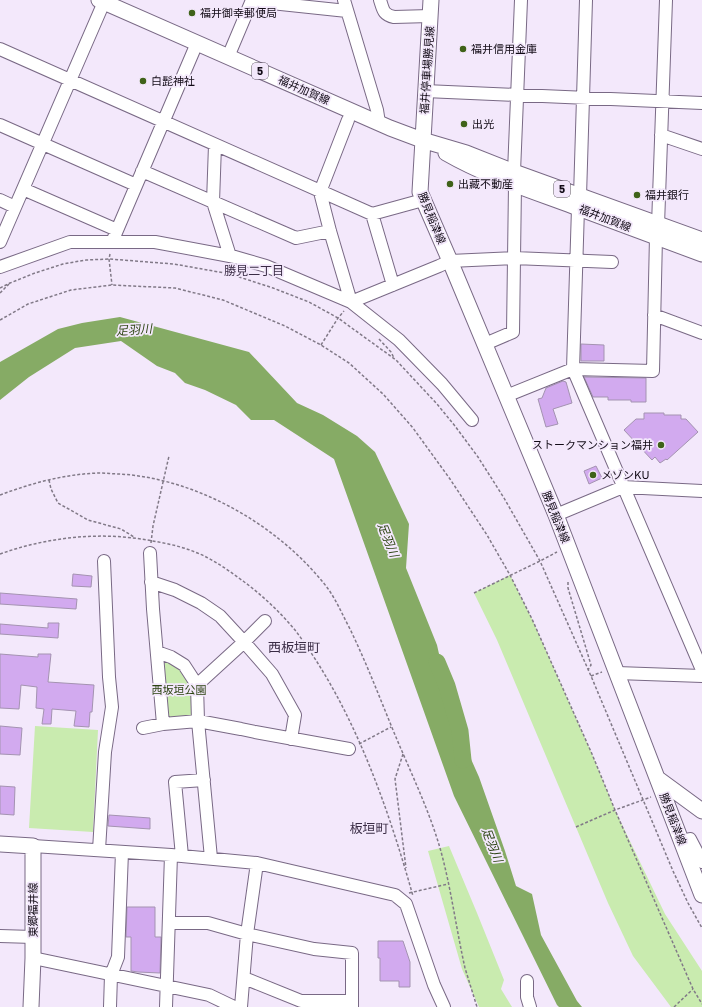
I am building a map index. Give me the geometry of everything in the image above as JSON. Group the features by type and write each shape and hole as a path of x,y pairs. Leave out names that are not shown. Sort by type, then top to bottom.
{"main road":[{"name":"福井停車場勝見線","path":"422,140 431,0"},
{"name":"福井加賀線","path":"101,1 379,123 422,140 466,153 514,178 657,231 702,254"},
{"name":"勝見稲津線","path":"422,140 420,192 422,200 450,261 556,515 612,672 657,778 702,895"},
{"name":"福井加賀線","path":"657,231 702,240"},
{"path":"657,778 702,811"},
{"path":"0,844 33,846"},
{"name":"東郷福井線","path":"31,1007 33,958 33,846"}],"street":[{"path":"228,57 252,0 345,6 377,110 379,123"},
{"path":"380,0 384,12 388,16 430,16"},
{"path":"485,344 513,332 514,178 521,0"},
{"path":"586,0 573,369 702,670"},
{"path":"506,396 573,369 653,371 666,0"},
{"path":"1,238 43,144 101,1"},
{"path":"112,242 197,43"},
{"path":"0,49 372,214 422,200"},
{"path":"425,91 702,103"},
{"path":"348,120 320,192 351,302"},
{"path":"0,125 136,185"},
{"path":"661,135 702,149"},
{"path":"215,145 213,202 230,256"},
{"path":"142,171 296,238 330,231"},
{"path":"23,189 117,230"},
{"path":"0,200 15,207"},
{"path":"372,214 393,284"},
{"path":"0,267 70,242 155,242 230,256 266,266 351,302 399,340 442,384 472,420"},
{"path":"351,302 450,261 514,258 612,262"},
{"path":"654,315 702,333"},
{"path":"556,515 623,487 702,491"},
{"path":"150,553 151,582 163,724"},
{"path":"99,850 105,752 112,707 109,677 104,560"},
{"path":"151,582 175,590 201,603 220,616 244,642 272,674 295,715 291,739"},
{"path":"197,685 265,621"},
{"path":"157,652 171,657 184,665 197,685 198,721 212,858"},
{"path":"612,672 702,676"},
{"path":"143,728 163,724 198,721 348,749"},
{"path":"166,1007 169,923 176,855 175,782 204,780"},
{"path":"681,841 690,839 702,862"},
{"path":"33,846 176,855 257,863 395,895 406,904 434,985 444,1007"},
{"path":"110,1007 111,975 118,957 122,852"},
{"path":"241,1007 247,934 257,863"},
{"path":"169,923 208,924 314,948 352,953 352,1004 301,1002 244,978"},
{"path":"0,936 33,937"},
{"path":"33,958 209,995 234,1007"},
{"path":"527,982 527,997 530,1007"}],"path":[{"path":"112,242 109,259 112,285"},
{"path":"0,288 35,273 63,264 86,260 109,259 174,264 230,274 309,302 338,318 396,360 437,404 478,457 504,498 540,562 591,676 673,872 702,928"},
{"path":"0,293 10,283"},
{"path":"0,320 28,304 71,290 112,285 174,288 223,300 285,326 321,345 349,363 383,394 413,428 450,479 486,534 510,575 532,618 693,989 702,1004"},
{"path":"321,345 338,318 351,302"},
{"path":"152,540 153,526 169,456"},
{"path":"0,495 18,488 49,480 99,473 136,475 164,481 200,492 259,524 285,543 309,566 327,588 354,639 430,817 440,848 466,969 477,1007"},
{"path":"49,480 51,489 58,503 88,520 121,529 135,538"},
{"path":"474,593 540,562 557,552"},
{"path":"567,576 568,588 591,665 588,670"},
{"path":"591,676 612,672"},
{"path":"348,749 392,727"},
{"path":"403,754 395,779 407,873"},
{"path":"576,827 615,810 656,795"},
{"path":"395,895 412,893 448,884"},
{"path":"674,1007 693,989"}],"green space":[{"path":"510,575 532,619 592,754 615,810 665,914 702,971 702,1007 671,1007 633,956 608,903 497,640 474,593"},
{"name":"西坂垣公園","path":"160,657 174,660 195,686 194,720 165,721"},
{"path":"35,726 98,730 93,832 29,828"},
{"path":"449,846 504,980 501,989 512,1007 479,1007 462,969 428,851"}],"water":[{"path":"120,317 249,352 297,403 323,415 357,436 375,452 409,524 406,568 437,645 454,721 479,777 516,886 532,894 541,935 577,1001 582,1007 559,1007 557,1005 454,796 334,459 274,420 251,420 236,405 205,390 185,383 175,373 157,366 121,341 75,348 29,377 0,400 0,362 58,329 82,323"}],"building":[{"path":"581,344 604,345 604,361 581,361"},
{"path":"584,377 646,378 646,402 631,402 631,400 608,400 608,397 593,397"},
{"path":"563,381 566,382 572,403 553,409 558,424 546,427 538,399 542,398 546,388"},
{"name":"ストークマンション福井","path":"644,413 681,415 681,419 686,419 698,432 667,460 666,459 660,463 655,457 652,460 624,430 636,419 644,419"},
{"name":"メゾンKU","path":"596,466 602,478 589,484 584,471"},
{"path":"73,574 92,576 91,587 72,586"},
{"path":"0,593 77,599 76,609 0,604"},
{"path":"48,623 59,623 58,638 0,634 0,624 48,628"},
{"path":"0,654 38,657 38,654 51,654 48,682 94,685 92,712 90,712 89,727 74,726 76,711 52,709 51,724 42,724 44,709 36,708 37,687 21,685 19,709 0,708"},
{"path":"0,726 22,728 20,755 0,754"},
{"path":"0,786 15,787 14,815 0,814"},
{"path":"109,815 150,818 150,829 108,826"},
{"path":"127,907 155,907 155,937 161,937 160,973 131,971 131,937 126,937"},
{"path":"378,941 403,941 410,962 410,987 399,987 399,981 380,981"}],"waterway":[{"name":"足羽川","path":"437,662 447,686 460,731 463,760"}],"place":[{"name":"福井御幸郵便局","path":"192,13"},
{"name":"福井信用金庫","path":"463,49"},
{"name":"白髭神社","path":"143,81"},
{"name":"出光","path":"464,124"},
{"name":"出藏不動産","path":"450,184"},
{"name":"福井銀行","path":"637,195"},
{"name":"ストークマンション福井","path":"661,445"},
{"name":"メゾンKU","path":"593,475"}],"district":[{"name":"勝見二丁目","path":"254,271"},
{"name":"西板垣町","path":"294,647"},
{"name":"板垣町","path":"369,828"}]}
